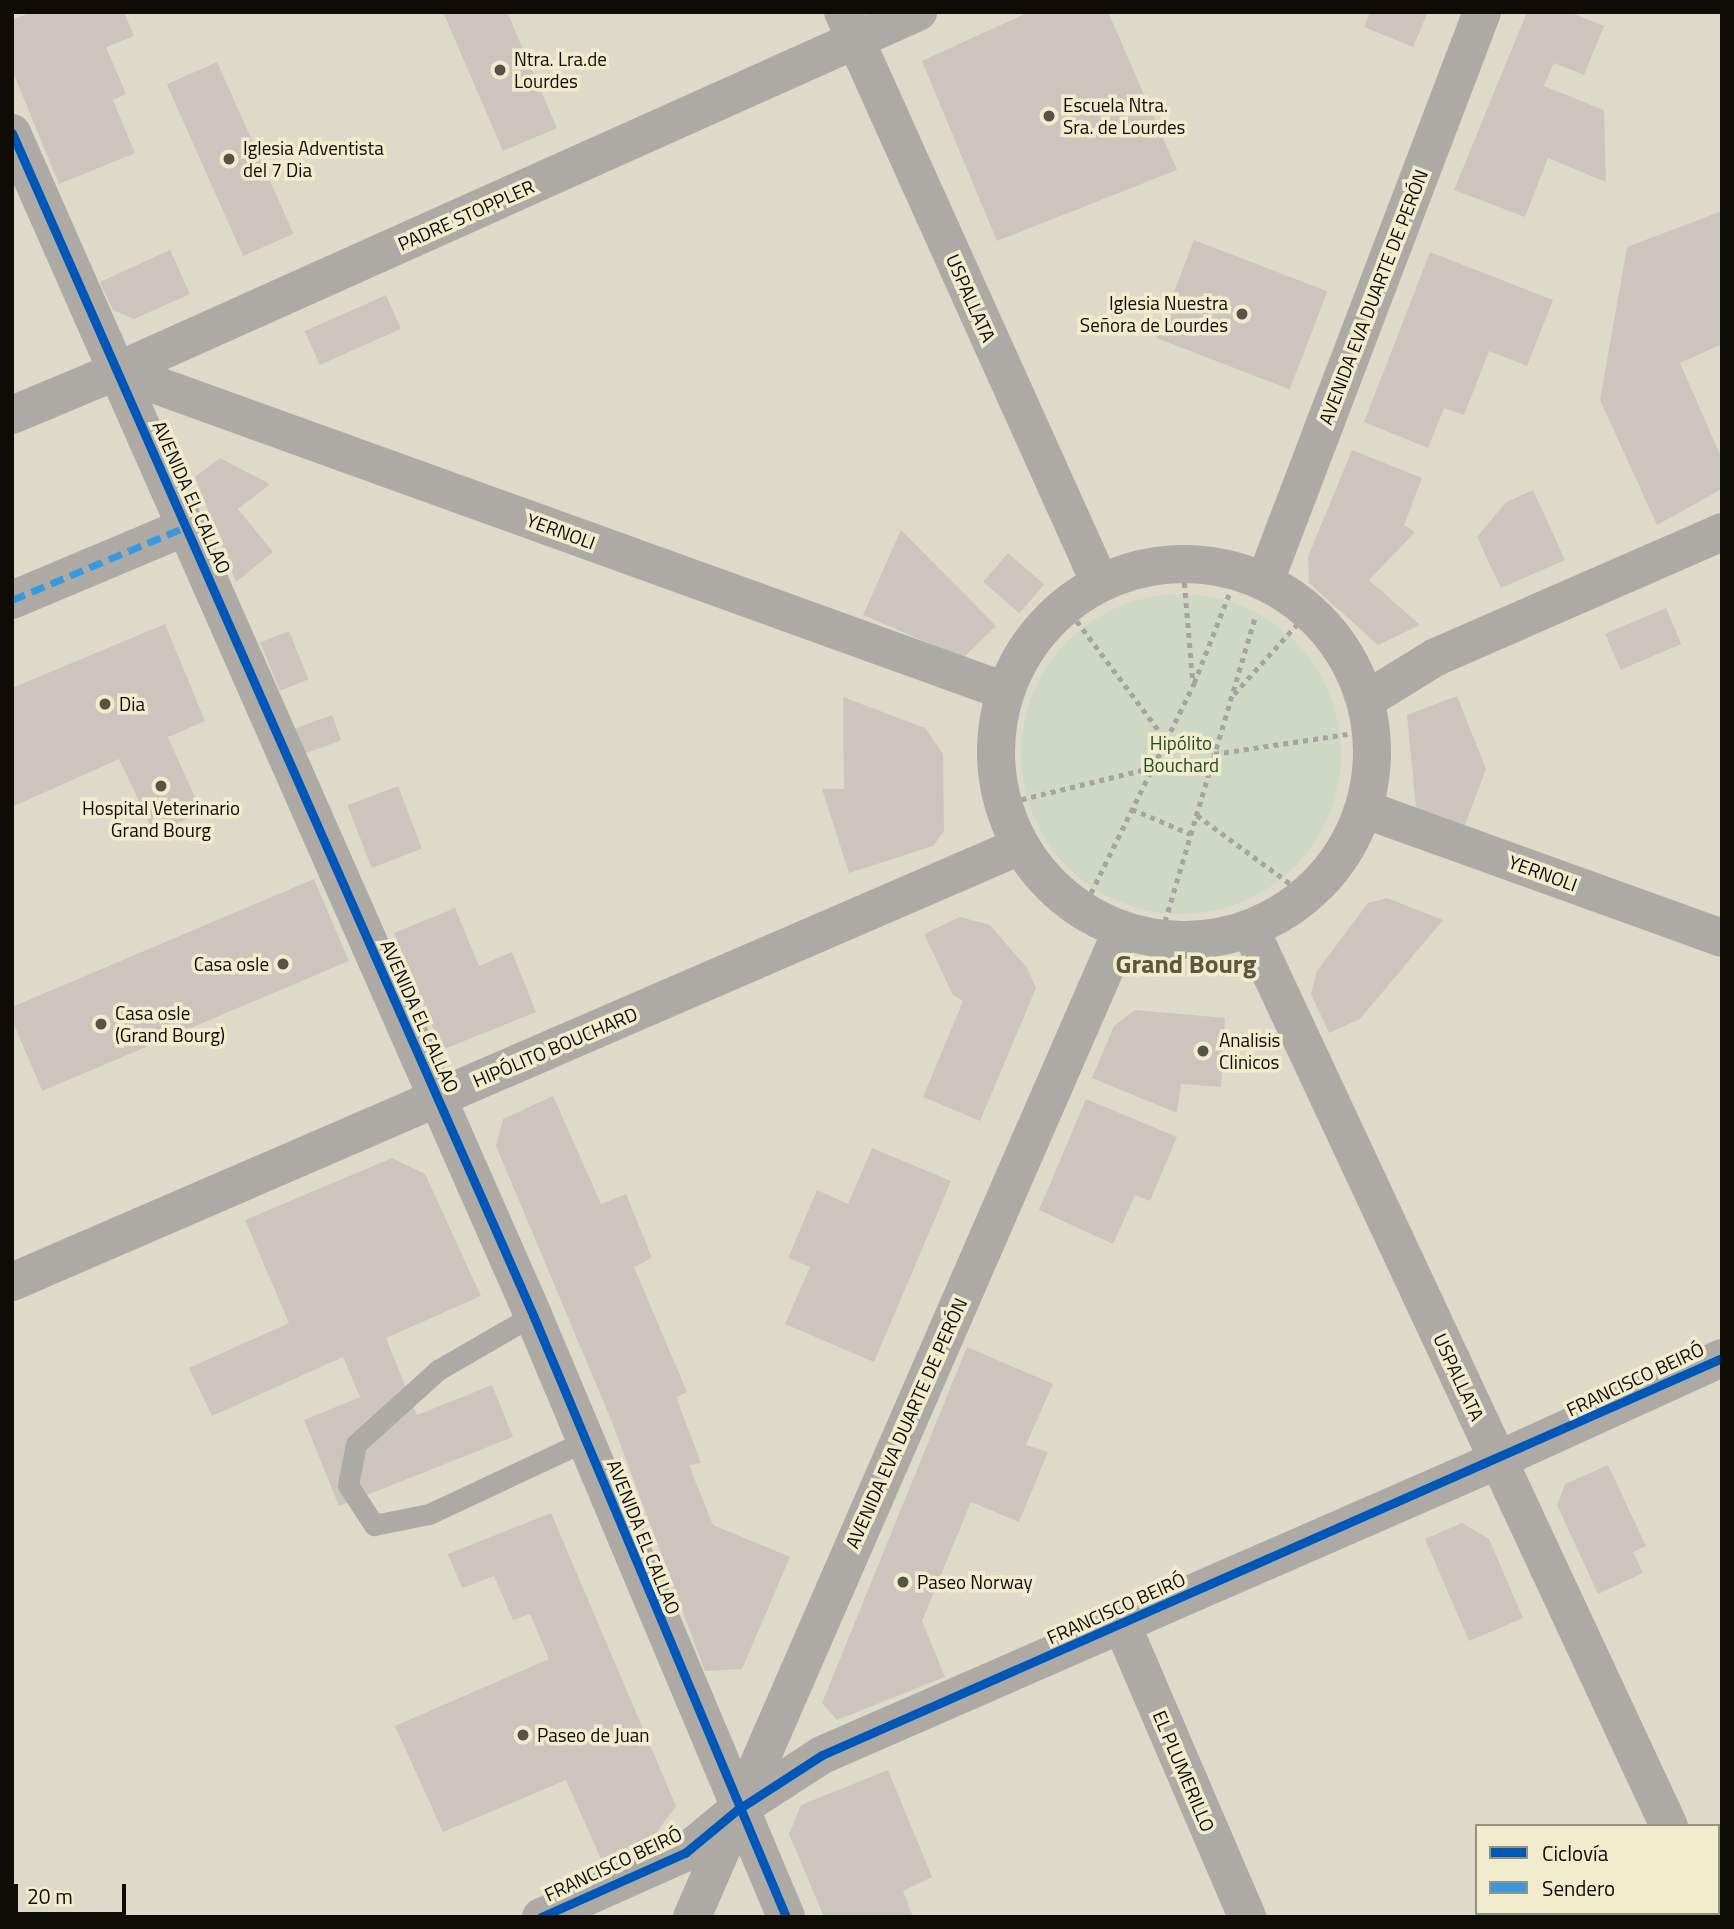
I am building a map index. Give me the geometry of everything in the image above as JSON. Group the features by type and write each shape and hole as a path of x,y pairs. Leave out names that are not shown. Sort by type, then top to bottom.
{"street":[{"name":"PADRE STOPPLER","path":"12,415 117,370 849,27 918,12"},
{"name":"AVENIDA EVA DUARTE DE PERÓN","path":"1252,577 1482,12"},
{"name":"USPALLATA","path":"849,27 1100,583"},
{"name":"AVENIDA EL CALLAO","path":"12,133 533,1315 737,1810 786,1917"},
{"name":"YERNOLI","path":"117,370 1005,691"},
{"path":"12,600 186,527"},
{"path":"1369,715 1436,657 1722,532"},
{"path":"1182,563 1252,577 1309,611 1344,652 1369,715 1364,809 1351,841 1307,896 1250,929 1206,939 1160,939 1122,930 1082,911 1047,882 1020,846 1002,804 995,754 1005,691 1039,630 1065,606 1100,583 1182,563"},
{"name":"YERNOLI","path":"1364,809 1722,938"},
{"name":"HIPÓLITO BOUCHARD","path":"12,1282 1020,846"},
{"name":"USPALLATA","path":"1250,929 1668,1824"},
{"name":"AVENIDA EVA DUARTE DE PERÓN","path":"692,1917 1122,930"},
{"name":"FRANCISCO BEIRÓ","path":"541,1917 685,1853 737,1810 822,1755 1498,1460 1722,1358"},
{"name":"EL PLUMERILLO","path":"1122,1625 1247,1917"}],"lane":[{"path":"533,1315 438,1370 356,1444 348,1485 374,1525 429,1514 585,1441"}],"path":[{"path":"1182,563 1194,683"},
{"path":"1082,911 1194,683 1252,577"},
{"path":"1160,939 1231,698 1252,577"},
{"path":"1065,606 1166,740"},
{"path":"1231,698 1309,611"},
{"path":"1214,754 1369,715"},
{"path":"1002,804 1152,768"},
{"path":"1132,808 1191,834"},
{"path":"1197,815 1307,896"}],"green space":[{"name":"Hipólito Bouchard","path":"1165,594 1197,594 1228,601 1257,613 1283,630 1305,652 1322,678 1334,707 1341,738 1341,770 1334,801 1322,830 1305,856 1283,878 1257,895 1228,907 1197,914 1165,914 1134,907 1105,895 1079,878 1057,856 1040,830 1028,801 1021,770 1021,738 1028,707 1040,678 1057,652 1079,630 1105,613 1134,601"}],"building":[{"path":"32,12 124,12 134,36 106,47 126,94 113,100 135,153 59,184 12,70 12,20"},
{"name":"Ntra. Lra.de Lourdes","path":"443,12 507,12 557,128 503,151"},
{"name":"Escuela Ntra. Sra. de Lourdes","path":"1029,12 1108,12 1177,170 997,241 922,61"},
{"path":"1370,12 1428,12 1413,47 1364,27"},
{"path":"1527,12 1569,12 1604,26 1584,75 1554,63 1544,86 1604,110 1606,182 1548,158 1525,217 1454,190"},
{"name":"Iglesia Adventista del 7 Dia","path":"217,62 293,234 243,256 167,84"},
{"path":"1722,211 1722,344 1680,363 1722,459 1722,489 1657,525 1600,400 1627,247"},
{"name":"Iglesia Nuestra Señora de Lourdes","path":"1194,240 1328,291 1290,389 1156,338"},
{"path":"170,250 190,294 134,319 113,310 100,282"},
{"path":"1430,252 1553,300 1527,366 1489,351 1464,415 1444,408 1428,448 1364,422"},
{"path":"386,295 401,329 320,365 305,331"},
{"path":"1352,450 1422,478 1404,525 1415,532 1369,580 1420,625 1378,645 1309,583 1308,557"},
{"path":"220,458 270,484 238,509 273,552 236,582 195,477"},
{"path":"1533,490 1565,560 1501,588 1477,537 1505,503"},
{"path":"901,530 996,626 963,658 863,615"},
{"path":"1008,553 1044,584 1019,613 983,582"},
{"path":"1666,608 1681,644 1620,670 1605,634"},
{"name":"Dia","path":"165,624 205,721 168,737 202,813 154,833 119,759 12,807 12,688"},
{"path":"289,631 308,679 280,691 260,643"},
{"path":"1457,696 1486,769 1461,835 1417,818 1407,715"},
{"path":"843,697 925,728 943,754 944,831 933,846 849,873 822,789 844,789"},
{"path":"332,715 341,740 297,756 288,731"},
{"path":"398,786 422,849 372,868 348,805"},
{"name":"Casa osle","path":"314,879 349,961 42,1091 12,1020 12,1007"},
{"path":"1387,898 1443,920 1360,1019 1329,1033 1311,994 1317,971 1368,903"},
{"path":"455,908 479,966 512,952 536,1012 442,1050 394,933"},
{"path":"960,917 990,925 1027,968 1036,988 980,1121 923,1097 963,1001 953,995 924,934"},
{"path":"1135,1010 1225,1018 1221,1087 1181,1084 1177,1113 1092,1078 1114,1026"},
{"path":"553,1096 601,1204 626,1194 652,1258 634,1267 687,1392 676,1397 701,1463 689,1465 713,1525 790,1557 742,1669 705,1671 612,1422 496,1146 503,1119"},
{"path":"1086,1099 1177,1137 1150,1201 1135,1195 1113,1244 1039,1210"},
{"path":"872,1148 951,1181 874,1362 785,1324 810,1267 788,1258 817,1190 848,1204"},
{"path":"392,1158 425,1174 481,1296 386,1338 417,1415 492,1385 513,1437 339,1506 304,1420 360,1397 343,1357 212,1416 189,1368 289,1323 245,1220"},
{"path":"967,1347 1053,1384 1026,1445 1048,1452 1019,1522 971,1502 922,1621 945,1677 837,1720 822,1703"},
{"path":"1608,1465 1646,1546 1633,1552 1643,1573 1598,1594 1557,1505 1565,1484"},
{"path":"551,1513 676,1806 653,1837 601,1859 566,1780 443,1832 395,1726 549,1659 530,1614 513,1620 494,1576 462,1588 448,1554"},
{"path":"1462,1523 1489,1539 1523,1618 1469,1641 1425,1539"},
{"path":"888,1770 932,1877 903,1891 913,1917 824,1917 789,1834 801,1805"}],"marked path":[{"path":"12,600 186,527"}],"cycle path":[{"path":"12,133 533,1315 786,1917"},
{"path":"541,1917 685,1853 737,1810 822,1755 1722,1358"}],"place":[{"name":"Ntra. Lra.de Lourdes","path":"500,70"},
{"name":"Escuela Ntra. Sra. de Lourdes","path":"1049,116"},
{"name":"Iglesia Adventista del 7 Dia","path":"229,159"},
{"name":"Iglesia Nuestra Señora de Lourdes","path":"1242,314"},
{"name":"Dia","path":"105,704"},
{"name":"Hospital Veterinario Grand Bourg","path":"161,786"},
{"name":"Casa osle","path":"283,964"},
{"name":"Casa osle (Grand Bourg)","path":"101,1024"},
{"name":"Analisis Clinicos","path":"1203,1051"},
{"name":"Paseo Norway","path":"903,1582"},
{"name":"Paseo de Juan","path":"523,1735"}],"district":[{"name":"Grand Bourg","path":"1186,964"}]}
